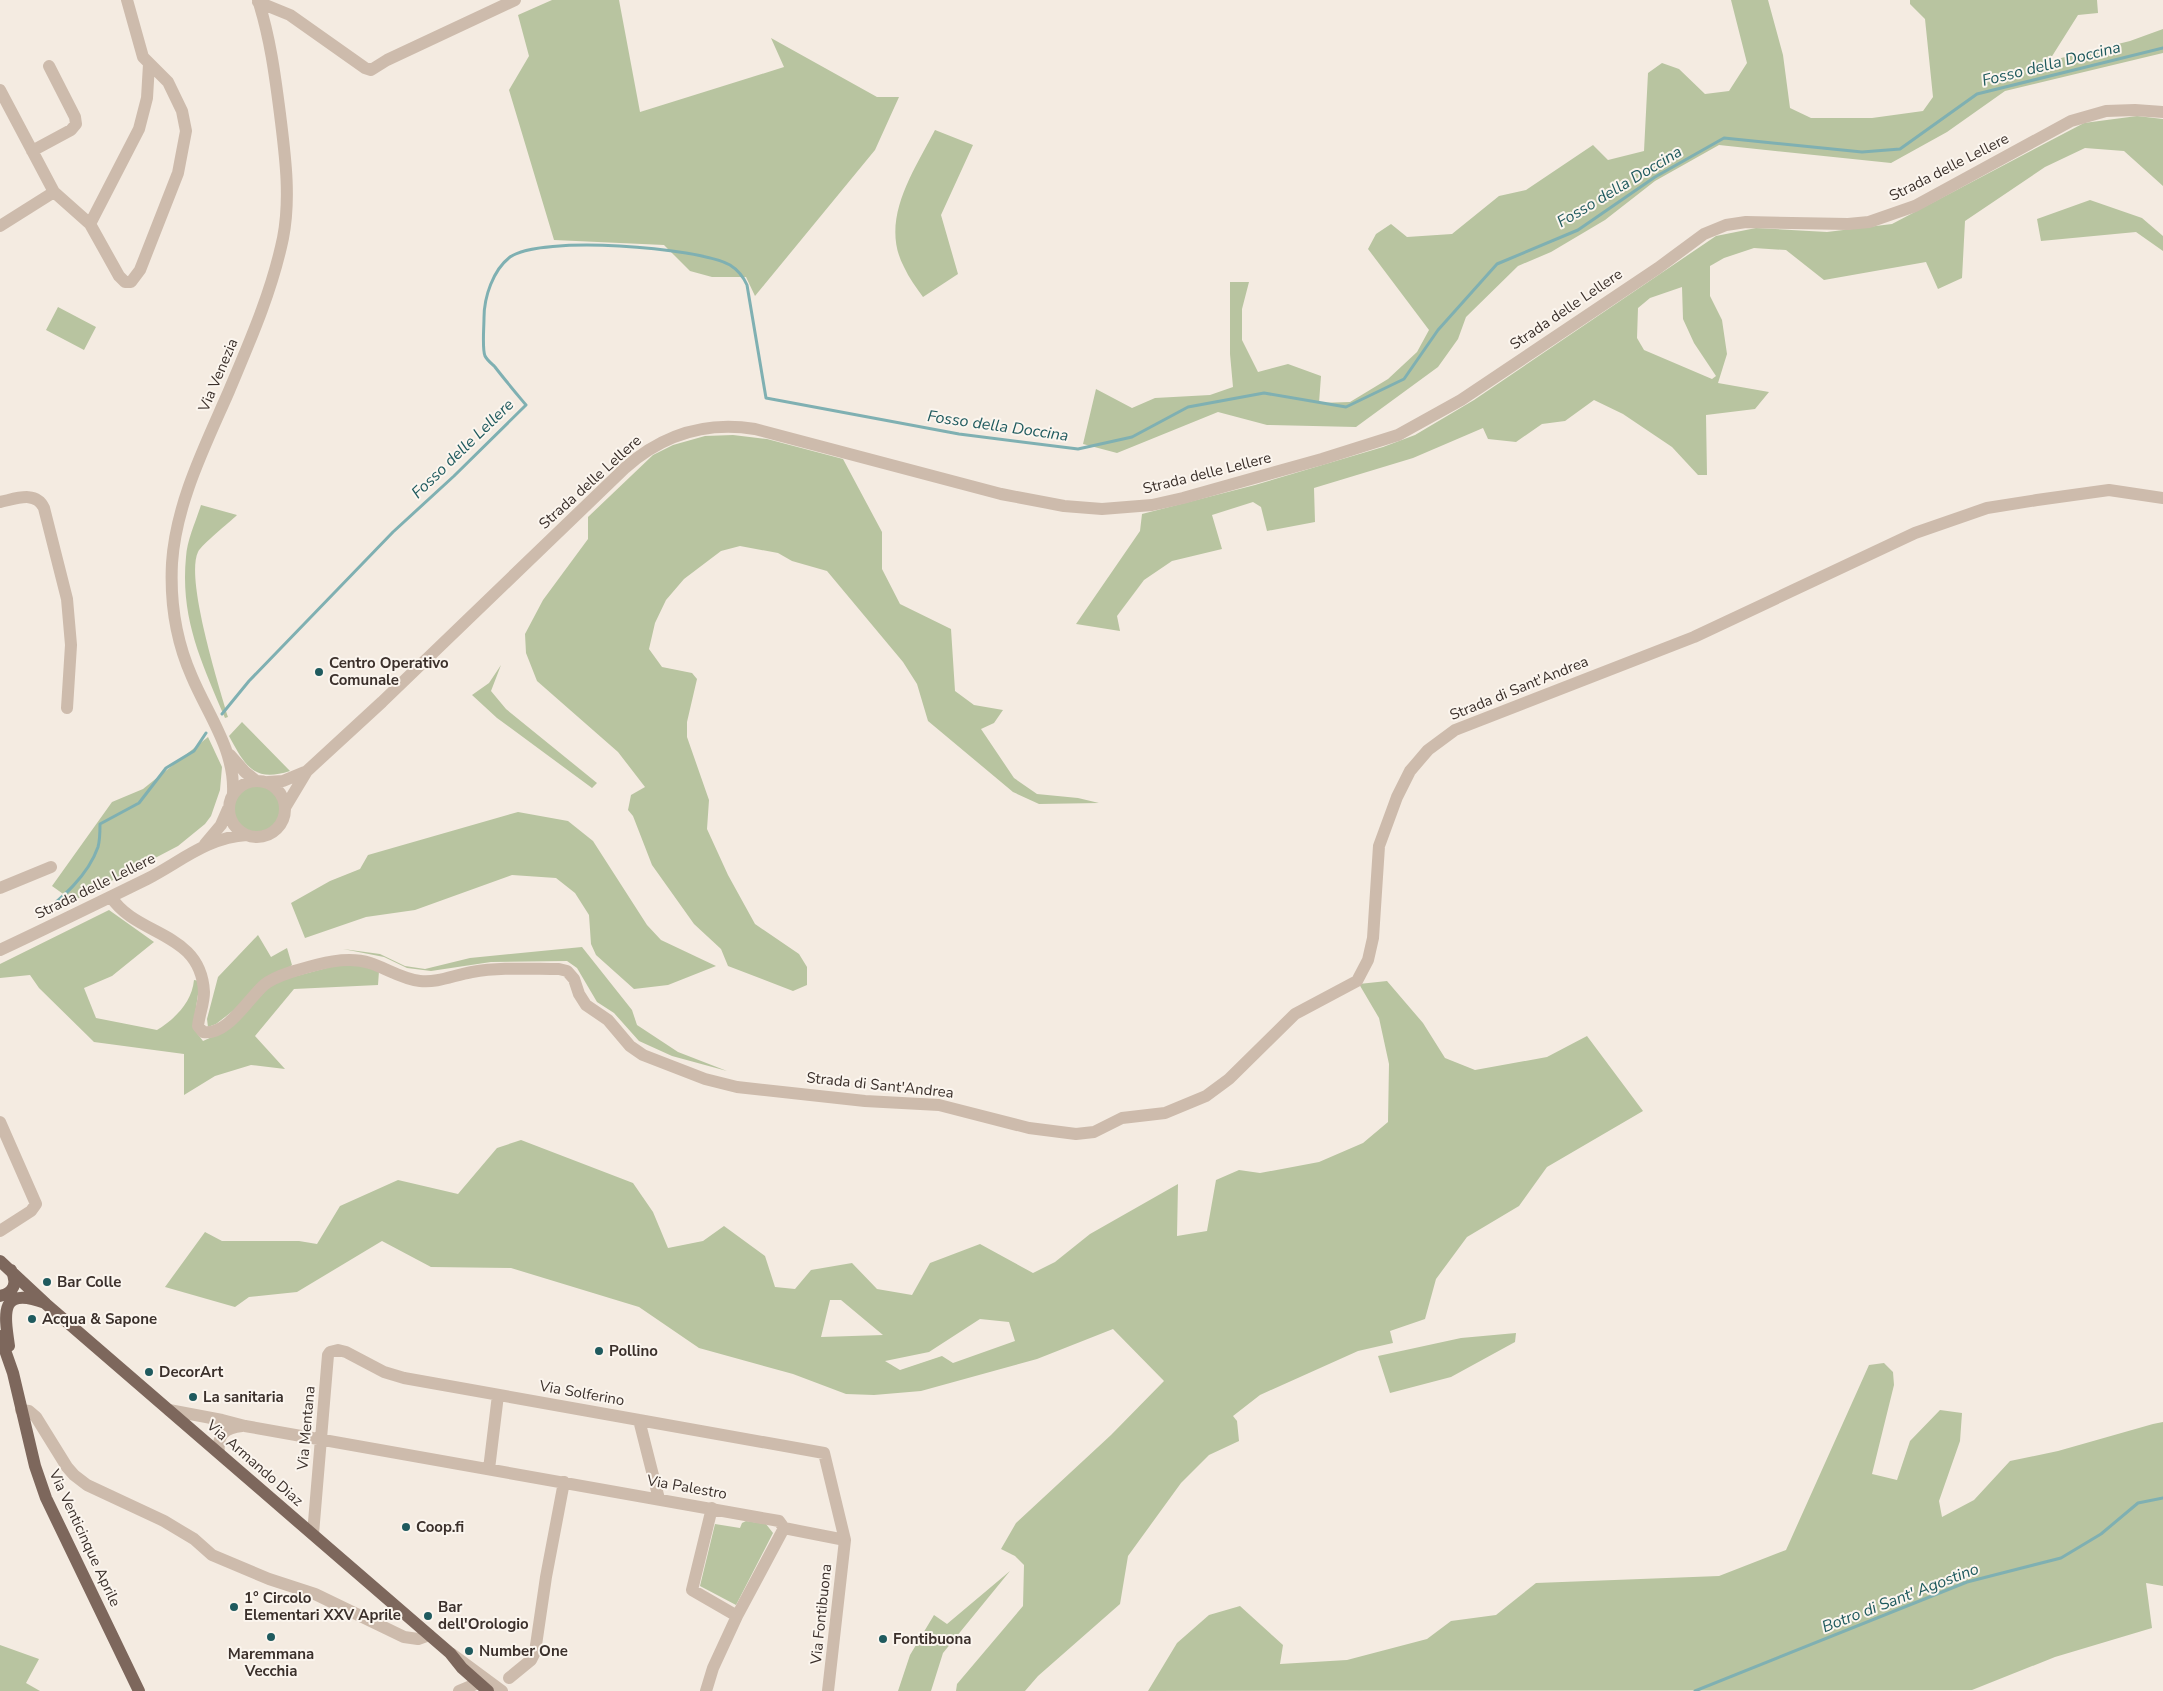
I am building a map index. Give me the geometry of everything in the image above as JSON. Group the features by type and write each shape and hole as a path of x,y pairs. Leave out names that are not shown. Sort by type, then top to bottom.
{"main road":[{"name":"Via Armando Diaz","path":"0,1260 5,1268 46,1304 450,1653 462,1668 483,1687"},
{"path":"0,1296 9,1293 13,1288 15,1279 5,1268"},
{"path":"13,1374 6,1324 8,1305 14,1298 20,1297 31,1298 46,1304"},
{"name":"Via Venticinque Aprile","path":"0,1339 13,1374 35,1466 46,1498 139,1691"}],"street":[{"path":"0,90 54,192 90,224 121,279 127,282 133,280 140,270 174,184 186,137 184,116 178,101 166,79 149,64 142,53 127,0"},
{"path":"258,1 290,15 365,68 371,70 387,60 515,0"},
{"name":"Via Venezia","path":"233,793 233,772 228,753 199,694 183,653 173,606 172,565 177,531 188,491 255,331 273,275 284,230 287,186 284,144 272,58 258,1"},
{"path":"90,224 139,128 147,98 149,64"},
{"path":"32,151 71,130 76,124 75,117 48,66"},
{"name":"Strada delle Lellere","path":"286,806 306,771 382,702 625,468 651,447 676,435 718,426 755,429 1001,494 1077,508 1132,507 1175,500 1398,435 1461,400 1658,268 1704,234 1726,225 1746,222 1848,224 1869,222 1914,206 2070,121 2089,114 2120,109 2163,112"},
{"path":"0,226 54,192"},
{"name":"Strada di Sant'Andrea","path":"111,897 123,910 149,928 172,940 198,964 204,992 198,1026 203,1032 216,1031 227,1023 271,980 332,962 347,960 368,962 401,976 419,981 438,981 470,972 492,970 559,969 567,971 574,979 578,994 586,1005 608,1020 630,1046 642,1054 705,1079 737,1087 865,1102 939,1105 1028,1128 1058,1133 1094,1132 1122,1118 1164,1113 1206,1096 1229,1079 1295,1014 1357,981 1368,960 1373,938 1379,846 1396,796 1410,771 1428,750 1455,730 1694,637 1915,533 1946,521 1987,508 2109,490 2163,498"},
{"path":"0,502 31,497 39,500 44,508 67,599 71,645 67,708"},
{"name":"Via Venezia","path":"228,753 245,772 261,781"},
{"name":"Strada delle Lellere","path":"261,781 283,781 306,771"},
{"path":"261,781 280,792 286,806 285,816 281,824 266,836 256,837 247,835 234,825 228,809 233,793 239,786 261,781"},
{"name":"Strada delle Lellere","path":"203,846 221,825 228,809"},
{"name":"Strada delle Lellere","path":"0,950 111,897 203,846 229,837 247,835"},
{"path":"0,888 50,867"},
{"path":"0,1122 36,1204 32,1210 0,1231"},
{"name":"Via Solferino","path":"328,1355 342,1350 395,1376 639,1420 659,1499"},
{"name":"Via Mentana","path":"313,1534 328,1355"},
{"path":"489,1469 498,1395"},
{"path":"21,1410 29,1411 36,1417 67,1467 80,1480 93,1488 164,1520 194,1539 212,1555 269,1579 322,1597 404,1637 418,1639 429,1635"},
{"name":"Via Palestro","path":"170,1410 320,1440 779,1520 784,1528 845,1540"},
{"path":"639,1420 824,1453 845,1540"},
{"path":"220,1454 219,1440 223,1433 230,1428 245,1426"},
{"path":"509,1678 531,1660 535,1652 546,1577 564,1482"},
{"path":"712,1508 692,1590 738,1616"},
{"path":"706,1691 713,1668 784,1528"},
{"name":"Via Fontibuona","path":"828,1691 845,1540"},
{"path":"450,1653 502,1691"},
{"path":"459,1691 483,1687"}],"green space":[{"path":"552,0 619,0 640,112 784,67 771,38 877,97 899,97 875,150 755,296 746,277 712,277 690,271 664,245 554,240 509,90 529,56 518,15"},
{"path":"1731,0 1768,0 1783,55 1790,108 1811,118 1872,118 1923,111 1933,97 1925,19 1910,4 1910,0 2097,0 2098,13 2078,15 2049,61 2130,41 2163,29 2163,53 2005,91 1947,132 1891,163 1719,145 1655,181 1605,220 1551,252 1518,266 1466,317 1458,339 1438,367 1356,427 1267,425 1218,412 1117,453 1083,444 1096,389 1132,408 1155,398 1210,395 1233,387 1230,354 1230,282 1249,282 1242,309 1242,340 1258,372 1288,364 1321,376 1319,403 1350,402 1388,379 1417,352 1429,330 1368,249 1376,234 1391,224 1407,237 1452,234 1499,196 1526,190 1593,145 1608,160 1644,151 1648,73 1662,63 1679,69 1705,94 1729,91 1747,63"},
{"path":"2137,116 2163,119 2163,186 2124,151 2085,148 2045,167 1965,221 1962,278 1938,289 1926,262 1824,280 1786,250 1754,248 1724,258 1710,266 1710,296 1722,320 1727,354 1718,383 1769,392 1755,409 1706,415 1707,475 1698,475 1672,447 1623,414 1594,400 1565,421 1542,424 1516,442 1488,439 1483,428 1413,458 1314,488 1315,522 1267,531 1261,507 1253,502 1212,515 1222,549 1172,561 1144,580 1117,616 1120,631 1076,624 1140,531 1142,514 1255,485 1383,447 1415,435 1474,400 1716,236 1756,228 1827,232 1892,224 2084,123","holes":["1682,287 1683,319 1694,343 1716,376 1712,379 1644,350 1637,338 1638,308 1650,298"]},
{"path":"935,130 973,145 941,215 958,274 923,297 904,267 897,249 895,232 902,196"},
{"path":"2090,200 2142,218 2163,236 2163,251 2136,232 2041,241 2037,219"},
{"path":"58,307 96,327 84,350 46,330"},
{"path":"733,435 767,439 843,459 882,532 882,569 900,604 951,629 955,691 974,705 1003,710 994,723 981,729 1014,778 1037,794 1078,798 1099,803 1039,804 1013,792 928,721 917,684 903,662 827,571 792,561 778,553 740,546 721,551 684,579 666,600 655,623 649,649 662,667 692,673 697,679 687,722 687,737 709,800 707,829 728,875 755,924 799,954 807,967 807,985 793,991 728,966 721,949 694,924 652,865 633,816 628,810 631,795 645,787 618,752 537,681 526,653 525,634 543,600 588,539 588,517 653,455 673,445 705,436"},
{"path":"201,505 237,515 200,548 195,566 199,608 228,717 225,718 201,659 186,601 187,551"},
{"path":"501,665 491,691 506,709 597,783 592,788 497,718 472,695 489,683"},
{"path":"242,722 290,771 267,775 252,769 246,763 229,736"},
{"path":"208,737 222,767 220,790 211,816 205,824 178,846 73,901 52,886 112,802 143,789"},
{"path":"257,786 270,790 276,796 280,809 276,822 270,828 257,832 244,828 238,822 234,809 238,796 244,790"},
{"path":"518,812 568,821 593,841 647,925 661,940 716,966 668,985 634,989 596,955 591,944 589,915 575,893 556,878 512,875 415,910 366,917 305,938 291,903 330,881 360,869 368,855"},
{"path":"109,910 154,942 112,976 84,988 96,1018 157,1030 182,1009 190,996 194,980 200,981 193,1028 203,1041 223,1032 274,982 334,966 357,965 379,971 378,985 294,989 255,1036 285,1069 251,1065 215,1076 184,1095 184,1054 94,1042 39,988 30,975 0,978 0,964"},
{"path":"258,935 271,957 287,948 292,965 216,1024 208,1027 207,1019 218,977"},
{"path":"582,947 632,1010 637,1025 678,1052 727,1071 672,1056 639,1041 614,1013 597,1002 577,968 567,961 491,962 431,971 407,968 384,957 343,949 380,954 405,966 425,969 470,958"},
{"path":"1387,981 1423,1023 1445,1058 1475,1070 1547,1057 1587,1036 1643,1111 1547,1167 1519,1206 1467,1237 1436,1279 1425,1319 1390,1331 1393,1343 1358,1351 1260,1395 1233,1416 1237,1421 1239,1441 1209,1455 1181,1483 1128,1556 1120,1604 1038,1676 1025,1691 956,1691 957,1684 1023,1606 1024,1565 1015,1556 1001,1549 1016,1523 1111,1435 1164,1381 1113,1329 1037,1359 921,1391 874,1395 846,1394 793,1374 699,1348 639,1307 511,1268 431,1267 382,1241 297,1292 249,1297 235,1307 165,1287 205,1232 222,1241 299,1241 317,1244 340,1206 398,1180 458,1194 497,1148 521,1140 633,1183 653,1212 668,1248 703,1241 724,1226 765,1256 775,1287 795,1289 811,1270 852,1263 877,1289 912,1295 930,1263 980,1244 1033,1273 1055,1262 1090,1234 1178,1184 1177,1236 1207,1231 1216,1180 1239,1170 1260,1173 1319,1162 1363,1143 1388,1122 1389,1064 1379,1018 1359,984","holes":["830,1300 841,1300 883,1335 821,1337","980,1319 1009,1322 1015,1341 953,1363 942,1356 900,1370 885,1361 929,1352"]},
{"path":"1516,1333 1515,1342 1451,1377 1390,1393 1378,1356 1461,1338"},
{"path":"1884,1363 1893,1372 1894,1385 1872,1474 1897,1480 1910,1441 1940,1410 1962,1413 1960,1441 1939,1501 1942,1517 1974,1500 2010,1461 2058,1451 2163,1422 2163,1586 2146,1583 2152,1628 2055,1657 1972,1690 1148,1691 1177,1643 1209,1615 1240,1606 1283,1645 1280,1664 1347,1660 1427,1639 1451,1621 1496,1615 1536,1583 1719,1576 1786,1550 1869,1365"},
{"path":"746,1521 766,1524 773,1533 736,1605 700,1586 715,1524 740,1528 742,1523"},
{"path":"1010,1571 943,1653 931,1691 898,1691 910,1655 934,1615 947,1624"},
{"path":"0,1645 39,1659 26,1683 40,1691 0,1691"}],"waterway":[{"name":"Fosso della Doccina","path":"222,714 249,681 393,532 454,476 526,405 486,357 483,338 484,310 494,276 510,257 527,250 553,246 619,246 686,253 730,265 740,274 747,285 766,398 959,434 1078,449 1132,437 1188,407 1264,393 1346,407 1404,379 1438,330 1497,264 1578,230 1655,177 1724,138 1862,152 1900,149 1977,94 2163,48"},
{"name":"Fosso delle Lellere","path":"38,917 56,903 88,868 98,847 100,824 139,803 166,768 194,751 206,733"},
{"name":"Botro di Sant' Agostino","path":"1695,1691 1967,1582 2061,1558 2101,1534 2138,1503 2163,1498"}],"place":[{"name":"Centro Operativo Comunale","path":"319,672"},
{"name":"Bar Colle","path":"47,1282"},
{"name":"Acqua & Sapone","path":"32,1319"},
{"name":"Pollino","path":"599,1351"},
{"name":"DecorArt","path":"149,1372"},
{"name":"La sanitaria","path":"193,1397"},
{"name":"Coop.fi","path":"406,1527"},
{"name":"1° Circolo Elementari XXV Aprile","path":"234,1607"},
{"name":"Bar dell'Orologio","path":"428,1616"},
{"name":"Maremmana Vecchia","path":"271,1637"},
{"name":"Fontibuona","path":"883,1639"},
{"name":"Number One","path":"469,1651"}]}
